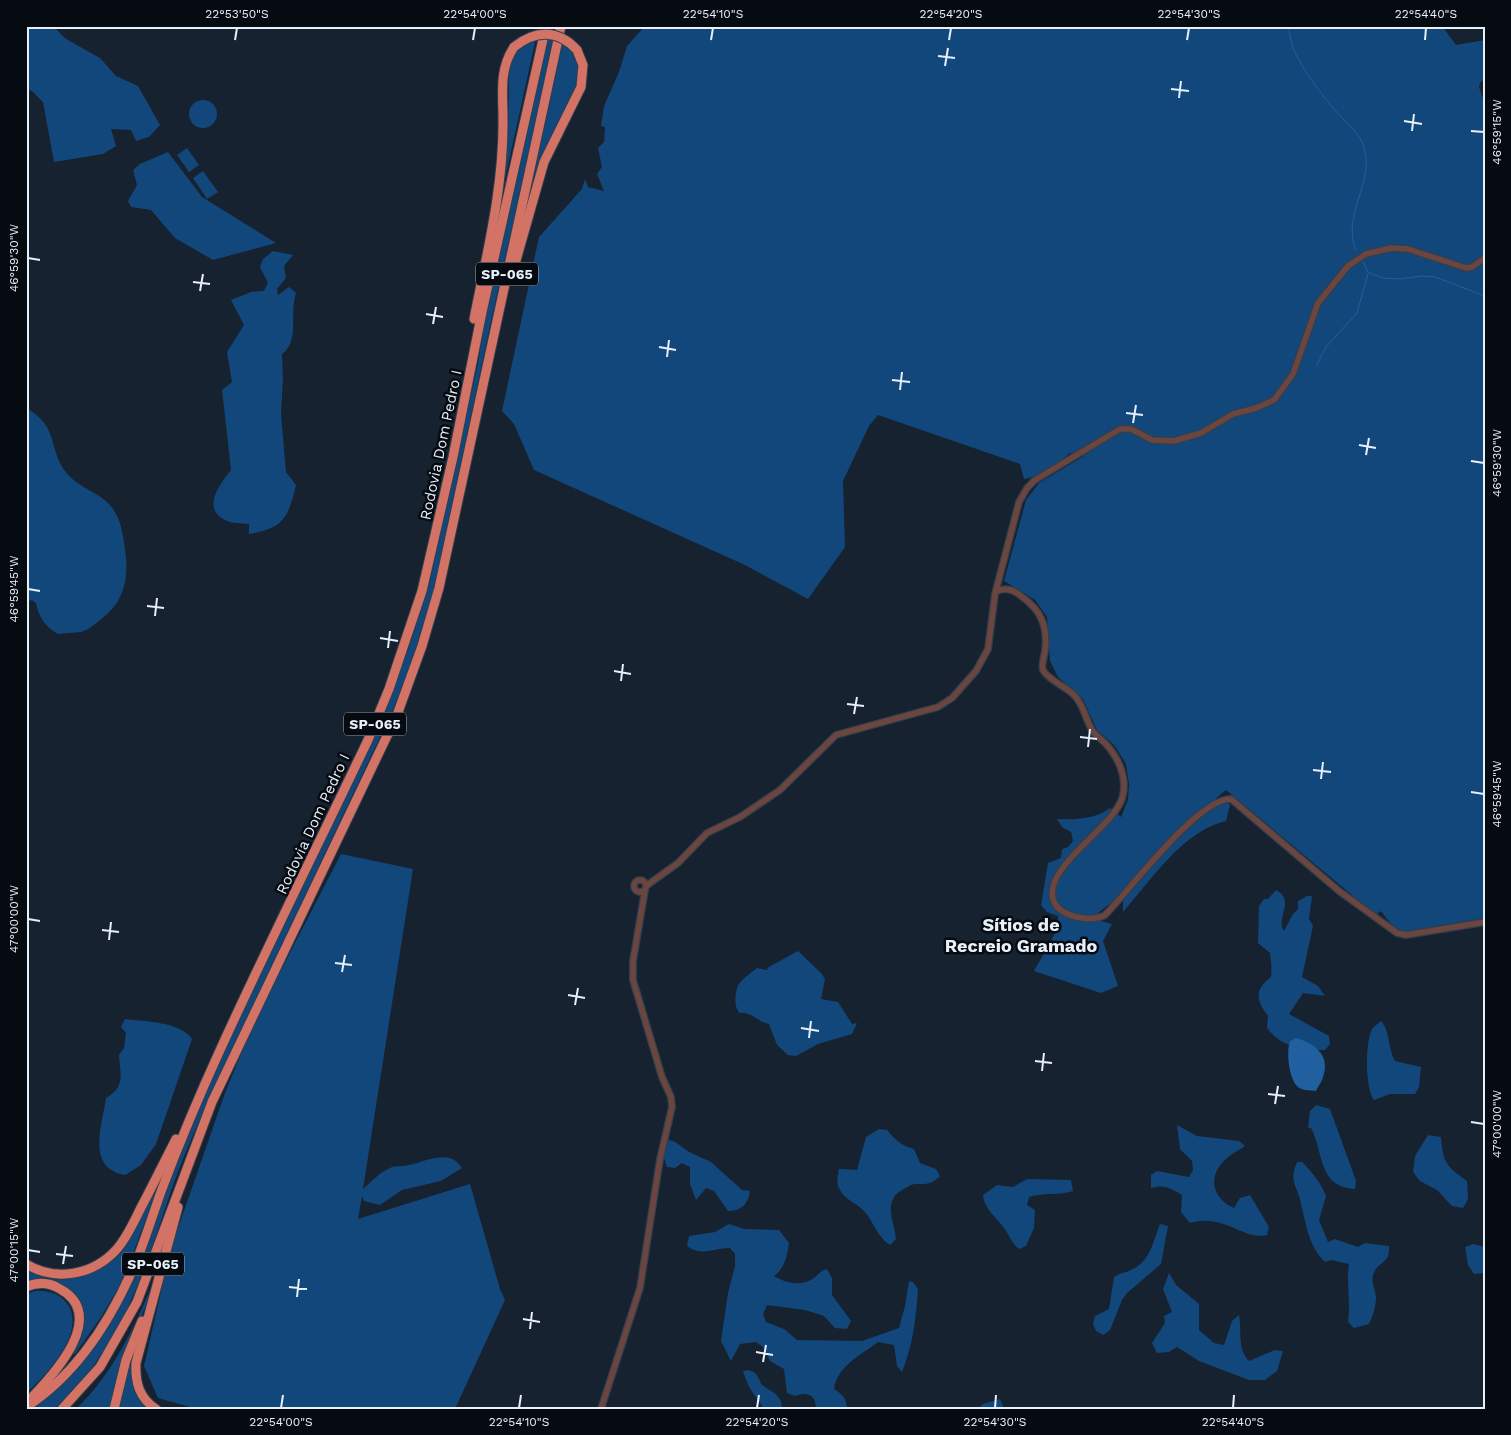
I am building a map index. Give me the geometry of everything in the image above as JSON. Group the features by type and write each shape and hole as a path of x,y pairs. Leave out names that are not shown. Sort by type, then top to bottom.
{"highway":[{"name":"Rodovia Dom Pedro I","path":"26,1406 56,1383 78,1360 100,1330 124,1289 139,1255 171,1167 221,1049 364,749 387,696 422,591 546,26"},
{"name":"Rodovia Dom Pedro I","path":"62,1409 100,1367 137,1302 212,1102 380,751 412,675 439,588 562,26"},
{"path":"464,404 471,337 501,172 504,138 503,73 506,61 514,47 529,37 546,33 562,37 577,50 583,65 581,87 551,146 539,176 488,360"},
{"path":"26,1264 49,1273 78,1273 99,1264 117,1249 171,1149 221,1049"},
{"path":"156,1409 146,1401 141,1393 136,1370 138,1352 176,1213 212,1102"},
{"path":"26,1287 46,1284 61,1289 74,1303 79,1320 76,1340 68,1355 56,1372 26,1403"},
{"path":"114,1408 130,1348 157,1284"}],"street":[{"path":"601,1409 640,1288 650,1239 660,1159 672,1107 671,1097 662,1077 633,980 633,961 646,888 678,863 707,833 740,817 780,790 836,735 946,703 976,671 988,650 997,591 1019,502 1031,483 1120,429 1131,429 1152,440 1174,441 1201,433 1233,414 1256,408 1274,400 1293,374 1318,303 1356,259 1366,254 1392,248 1418,251 1461,267 1472,267 1485,258"},
{"path":"997,591 1013,591 1036,608 1042,616 1046,645 1042,667 1044,672 1070,691 1079,702 1087,714 1093,730 1111,750 1122,771 1123,795 1119,806 1068,862 1055,882 1053,899 1060,910 1072,916 1098,919 1105,915 1152,864 1169,841 1206,810 1223,799 1231,799 1339,891 1397,933 1406,935 1485,922"}],"shaded area":[{"path":"26,26 53,26 66,39 100,58 116,76 138,86 160,125 149,137 136,141 131,130 111,129 116,146 103,154 54,162 43,102 32,91 26,89"},
{"path":"645,26 1442,26 1456,45 1485,40 1485,80 1481,81 1479,87 1485,105 1485,918 1402,932 1390,923 1381,911 1376,915 1226,790 1193,820 1131,885 1097,914 1101,921 1112,924 1103,941 1118,986 1101,993 1034,971 1057,930 1058,916 1047,912 1041,905 1048,863 1061,858 1062,849 1068,847 1073,841 1071,832 1062,827 1057,819 1085,818 1110,808 1121,817 1128,800 1129,784 1126,764 1115,746 1097,730 1083,699 1058,677 1050,661 1047,617 1035,600 1004,581 1026,500 1039,483 1084,456 1070,453 1043,473 1024,479 1020,464 878,415 869,426 843,481 845,547 808,599 745,565 534,470 514,424 502,411 539,237 582,189 585,179 588,187 604,191 597,174 602,167 598,148 604,142 605,127 601,126 604,106 619,72 627,46"},
{"path":"548,37 555,38 491,321 435,586 418,644 398,699 212,1091 189,1144 149,1256 126,1311 96,1362 77,1386 54,1409 32,1409 47,1397 95,1344 165,1192 236,1022 375,735 409,647 429,585 478,363 485,319"},
{"path":"536,38 504,183 502,184 508,136 509,67 517,50"},
{"path":"563,42 572,50 578,61 578,82 544,152 530,191"},
{"path":"203,100 213,104 217,114 213,124 203,128 193,124 189,114 193,104"},
{"path":"187,148 199,165 189,172 177,155"},
{"path":"168,152 202,197 276,243 213,260 175,238 151,210 131,207 128,201 137,185 133,170 140,164"},
{"path":"203,171 218,192 207,199 193,178"},
{"path":"273,251 293,255 284,266 286,278 277,289 278,295 289,287 296,293 291,342 282,354 281,414 286,472 296,485 290,506 283,520 277,525 261,532 249,534 249,524 225,520 214,509 213,503 218,489 231,470 222,390 232,382 227,352 244,325 231,300 251,292 264,291 268,283 260,267 263,259"},
{"path":"26,408 44,422 52,438 56,454 65,471 76,482 108,503 116,513 121,528 126,570 120,597 108,613 91,627 81,632 58,634 43,621 36,603 32,600 26,602"},
{"path":"1227,802 1230,805 1226,821 1210,826 1182,846 1169,858 1123,912 1123,901 1126,896 1175,842 1203,815 1216,806"},
{"path":"341,854 413,869 363,1189 390,1168 407,1166 438,1157 451,1159 462,1168 441,1181 402,1190 380,1205 364,1201 362,1196 358,1219 470,1184 500,1289 505,1300 455,1409 197,1409 158,1398 144,1366 171,1248 225,1093 254,1022"},
{"path":"1276,890 1282,894 1285,904 1282,921 1284,931 1293,914 1298,909 1298,901 1307,896 1312,896 1309,919 1313,926 1302,977 1318,986 1325,996 1303,993 1289,1014 1329,1036 1330,1044 1325,1050 1308,1050 1292,1046 1278,1039 1267,1028 1268,1016 1259,1000 1259,991 1271,977 1271,965 1270,953 1258,943 1259,906 1264,899 1268,899"},
{"path":"798,951 825,979 821,999 838,1002 852,1024 857,1023 852,1034 818,1044 796,1056 788,1055 777,1045 769,1024 751,1015 740,1013 736,1007 735,999 739,984 757,968 768,970 767,968"},
{"path":"125,1019 162,1023 179,1029 192,1039 156,1144 141,1165 125,1175 113,1171 105,1164 99,1144 106,1098 119,1085 121,1074 119,1055 124,1048 126,1033 121,1027"},
{"path":"1381,1021 1386,1029 1395,1061 1421,1067 1419,1087 1415,1094 1390,1094 1374,1100 1371,1094 1367,1065 1368,1044 1372,1029"},
{"path":"1296,1038 1315,1047 1323,1056 1325,1069 1316,1091 1300,1088 1296,1085 1292,1076 1288,1057 1289,1046 1290,1041"},
{"path":"1316,1105 1330,1109 1356,1181 1355,1189 1343,1187 1334,1182 1324,1167 1311,1128 1308,1128 1310,1111"},
{"path":"1177,1125 1197,1136 1239,1141 1245,1146 1227,1158 1217,1169 1214,1183 1215,1189 1222,1200 1234,1208 1240,1198 1250,1195 1269,1227 1267,1235 1258,1236 1213,1222 1190,1223 1181,1212 1182,1195 1167,1187 1151,1188 1151,1175 1157,1171 1189,1177 1193,1170 1192,1161 1180,1149"},
{"path":"879,1129 887,1130 899,1142 914,1149 920,1163 936,1169 940,1176 929,1183 915,1184 902,1190 892,1200 891,1213 896,1239 890,1245 882,1238 864,1211 841,1192 837,1179 839,1169 857,1170 866,1137"},
{"path":"1428,1135 1441,1137 1443,1153 1447,1163 1467,1181 1468,1199 1463,1208 1452,1206 1437,1190 1420,1181 1413,1172 1415,1156"},
{"path":"663,1138 675,1142 689,1152 711,1162 742,1190 750,1191 744,1206 737,1210 728,1211 714,1191 706,1188 696,1200 690,1184 690,1167 682,1163 675,1168 667,1167 664,1158"},
{"path":"1297,1162 1302,1162 1309,1170 1319,1182 1326,1196 1319,1220 1328,1242 1335,1239 1358,1247 1365,1243 1389,1246 1388,1256 1376,1269 1373,1276 1376,1300 1369,1324 1354,1328 1348,1322 1349,1264 1332,1260 1325,1262 1315,1249 1294,1180 1294,1169"},
{"path":"163,1173 123,1280 101,1317 75,1354 73,1354 81,1338 83,1323 73,1294 61,1285 26,1283 26,1267 38,1272 102,1267"},
{"path":"1027,1179 1071,1180 1073,1191 1029,1197 1027,1205 1035,1210 1034,1228 1026,1246 1019,1249 988,1209 983,1195 997,1185 1013,1187"},
{"path":"729,1224 744,1229 779,1230 789,1243 783,1265 774,1276 778,1278 788,1282 799,1283 809,1281 827,1269 832,1278 832,1295 851,1321 847,1329 835,1328 824,1316 805,1310 767,1305 763,1314 766,1322 784,1329 797,1340 862,1341 899,1328 909,1281 913,1282 918,1289 915,1321 909,1352 902,1372 897,1366 894,1345 878,1342 845,1367 836,1381 834,1389 844,1397 847,1409 816,1409 815,1400 810,1395 795,1396 787,1393 784,1369 770,1361 763,1347 756,1342 740,1344 731,1361 721,1341 728,1293 735,1266 735,1254 730,1248 697,1251 687,1246 689,1236 715,1232"},
{"path":"1160,1224 1168,1226 1161,1264 1127,1293 1122,1300 1110,1330 1103,1335 1096,1331 1093,1324 1095,1316 1109,1309 1114,1277 1131,1270 1144,1261 1151,1250"},
{"path":"1473,1244 1485,1247 1485,1273 1474,1274 1468,1265 1465,1247"},
{"path":"159,1269 146,1306 130,1340 110,1409 76,1409 103,1378 125,1344"},
{"path":"1169,1273 1176,1285 1199,1304 1199,1330 1214,1343 1224,1345 1232,1321 1239,1315 1241,1345 1245,1356 1249,1361 1275,1350 1283,1351 1277,1371 1265,1380 1249,1380 1199,1361 1177,1347 1169,1352 1157,1353 1152,1343 1165,1323 1164,1316 1172,1312 1163,1289"},
{"path":"35,1291 52,1293 63,1299 72,1313 72,1326 69,1339 54,1364 26,1393 26,1294"},
{"path":"132,1352 135,1354 133,1366 150,1409 119,1409 121,1387"},
{"path":"746,1370 754,1372 761,1384 780,1399 783,1409 764,1409 749,1387 743,1372"},
{"path":"1000,1399 1004,1409 977,1409 983,1404"}],"waterway":[{"path":"1288,26 1292,45 1305,69 1325,98 1356,133 1364,147 1365,173 1352,224 1352,237 1356,250"},
{"path":"1362,259 1368,272 1382,278 1435,277 1485,296"},
{"path":"1317,365 1326,347 1357,313 1368,274"}],"district":[{"name":"Sítios de Recreio Gramado","path":"1021,934"}]}
